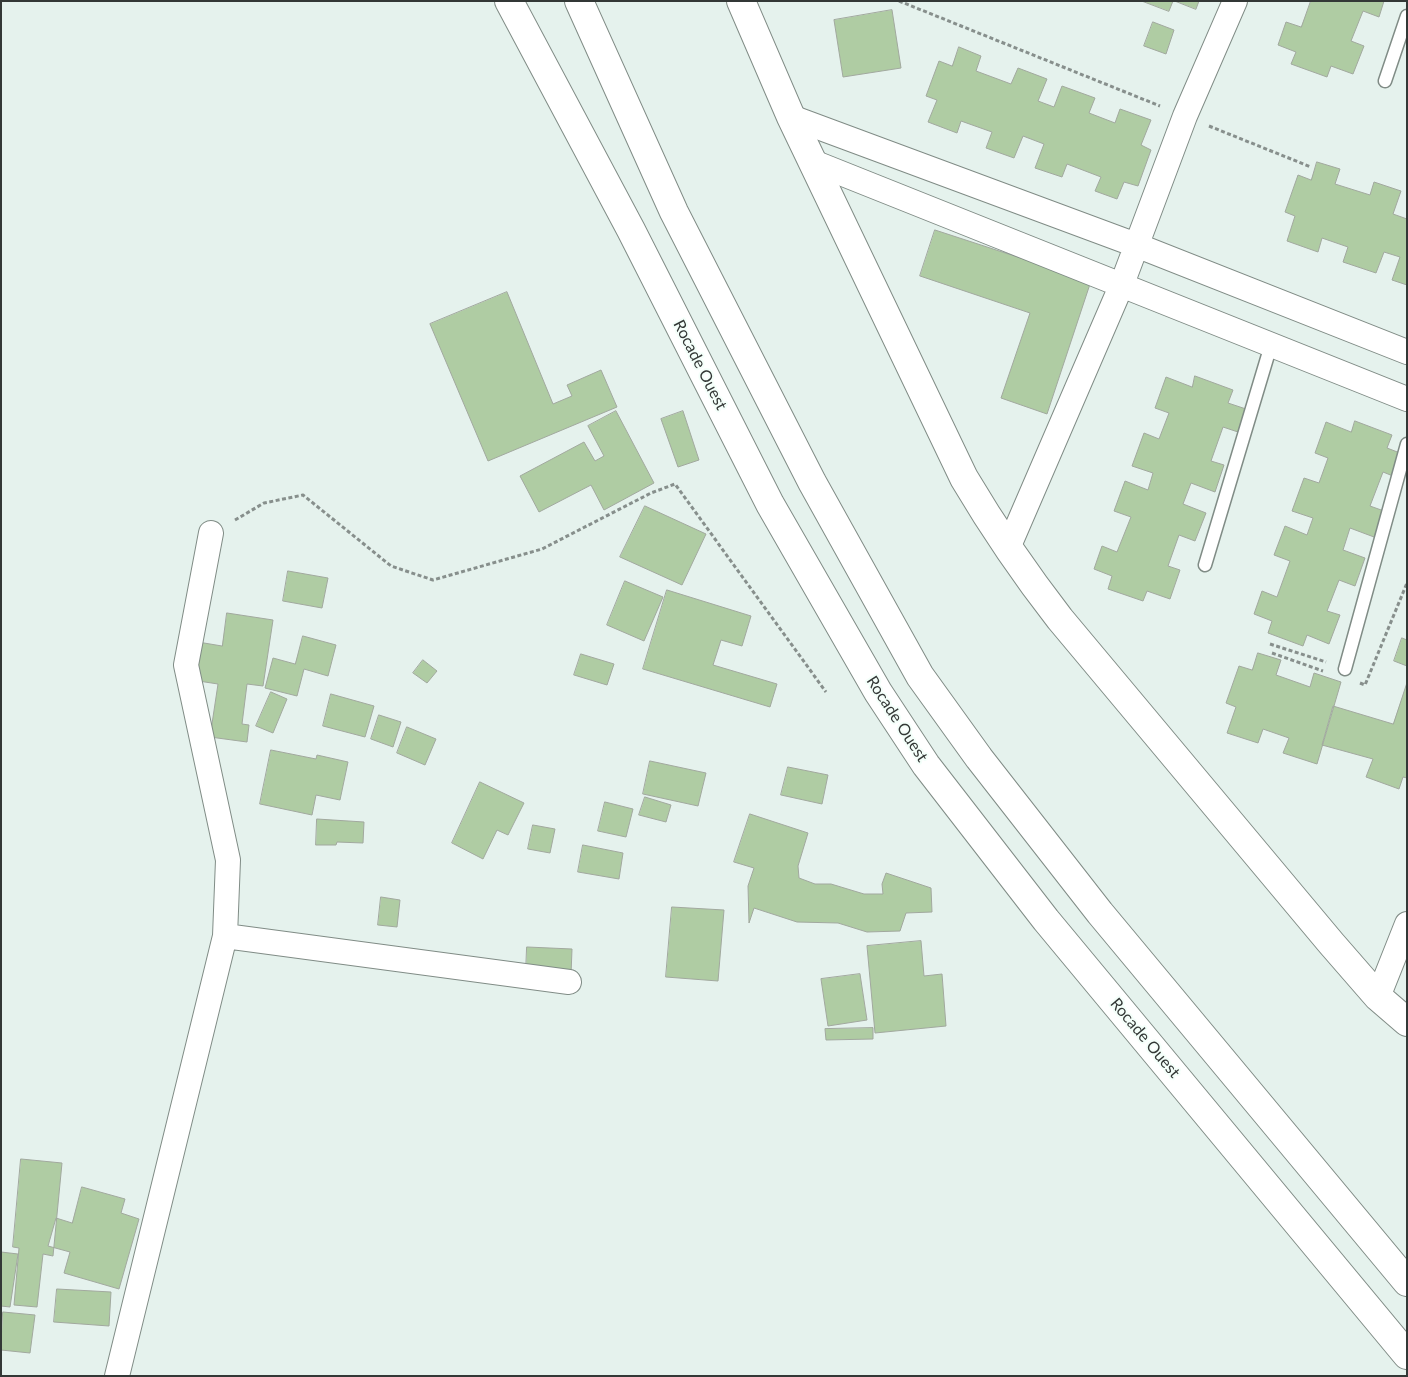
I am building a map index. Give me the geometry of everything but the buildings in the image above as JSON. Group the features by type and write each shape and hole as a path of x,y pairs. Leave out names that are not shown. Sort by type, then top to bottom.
{"main road":[{"path":"579,1 674,212 812,482 920,676 980,758 1100,913 1407,1282"},
{"path":"741,1 791,117 964,478 1008,548 1060,619 1331,944 1378,997 1407,1022"},
{"name":"Rocade Ouest","path":"510,4 631,230 770,504 878,692 926,765 1046,920 1407,1355"}],"street":[{"path":"1008,548 1122,284 1185,116 1235,1"},
{"path":"791,117 1136,245 1407,352"},
{"path":"813,162 1407,399"},
{"path":"117,1376 225,936 228,860 186,665 211,533"},
{"path":"1378,997 1407,924"},
{"path":"225,936 569,982"}],"lane":[{"path":"1385,81 1407,16"},
{"path":"1205,565 1272,345"},
{"path":"1345,669 1407,444"}],"path":[{"path":"899,1 1311,167"},
{"path":"211,533 264,503 303,495 391,566 434,580 542,549 651,493 675,484 826,692"},
{"path":"1377,661 1407,583"},
{"path":"1270,644 1345,669"},
{"path":"1272,653 1305,664"}]}
